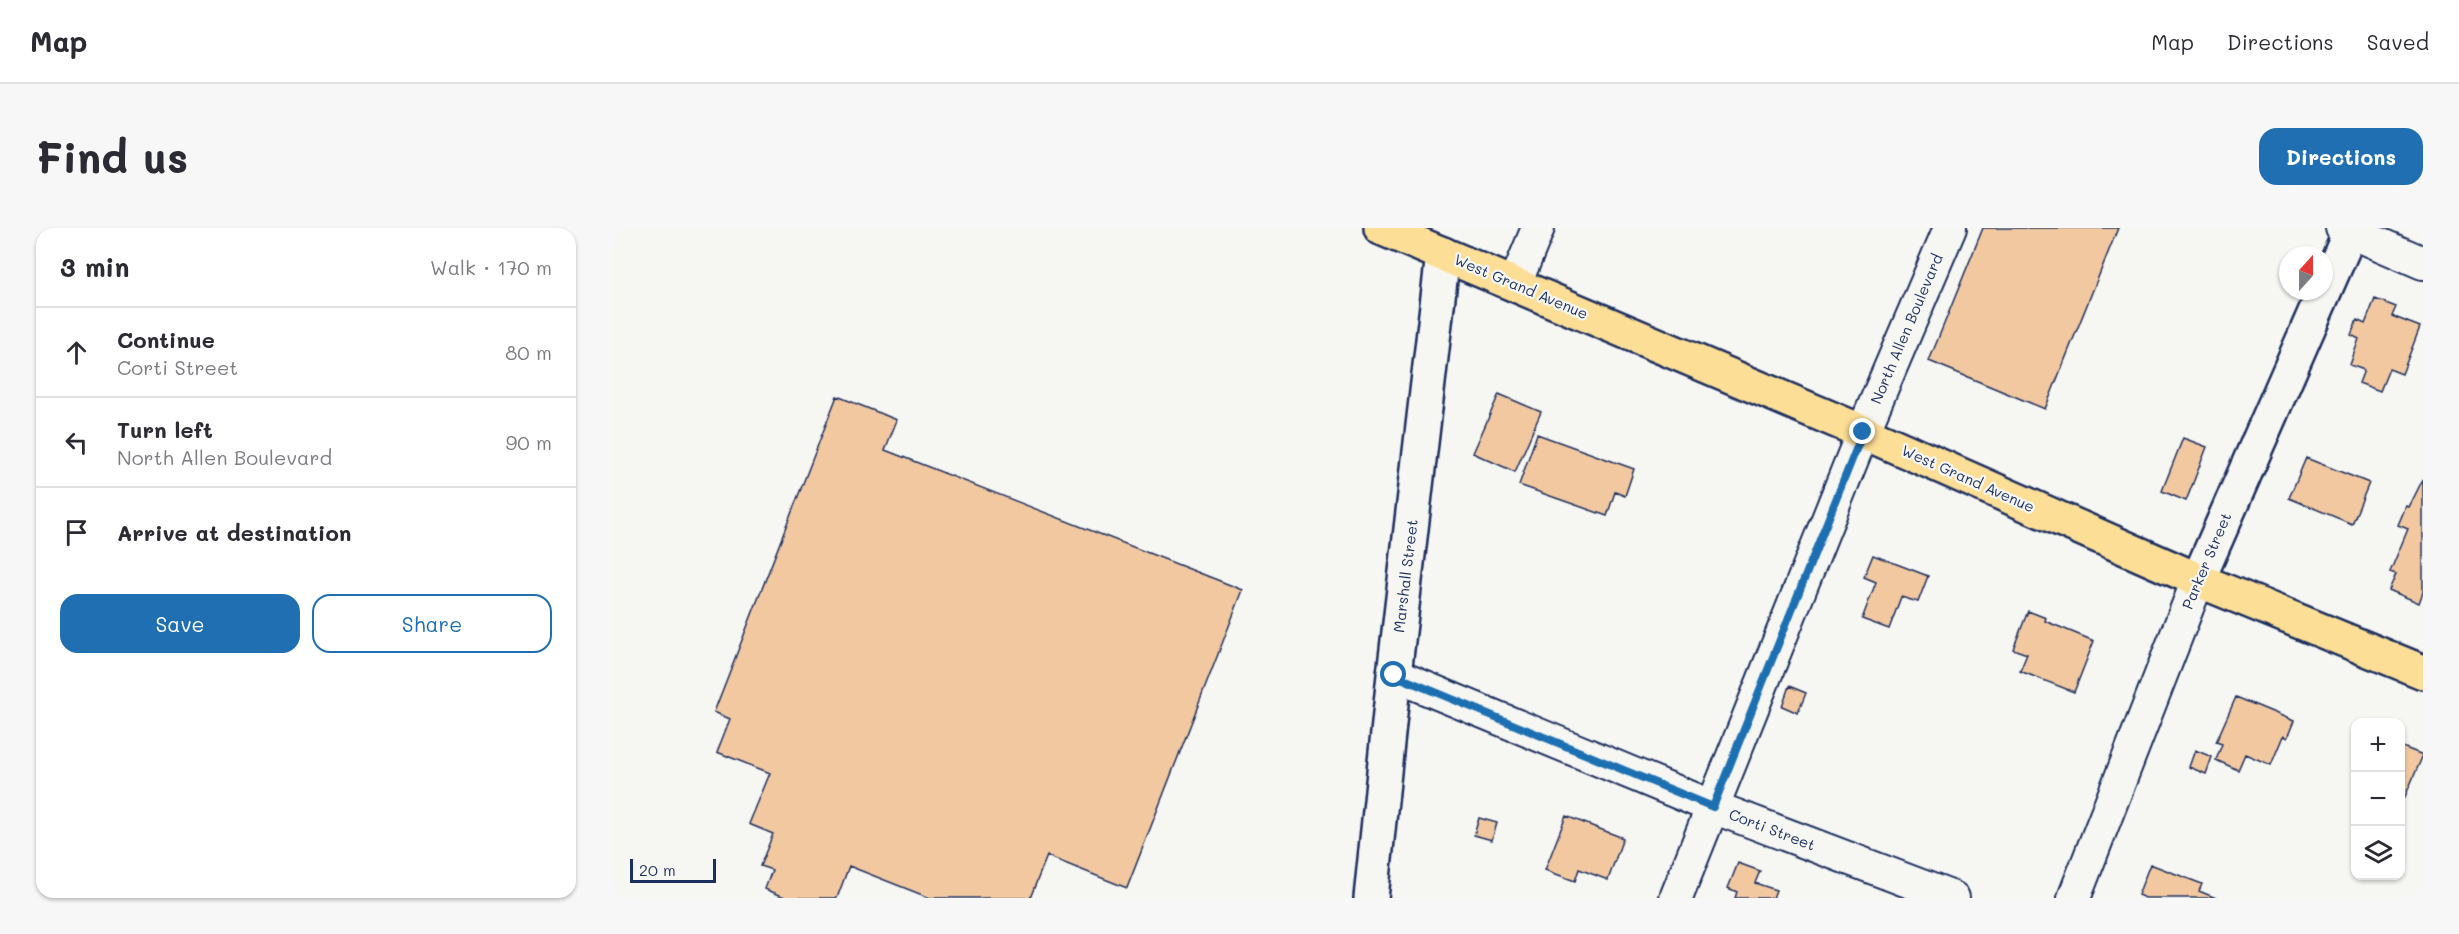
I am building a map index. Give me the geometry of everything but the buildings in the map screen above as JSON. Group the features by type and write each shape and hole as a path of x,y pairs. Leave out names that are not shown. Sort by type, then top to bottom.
{"highway":[{"name":"West Grand Avenue","path":"1381,228 1863,432 2198,580 2423,672"}],"street":[{"path":"1515,284 1538,228"},
{"name":"North Allen Boulevard","path":"1676,898 1863,432 1950,228"},
{"path":"2348,229 2423,263"},
{"name":"Parker Street","path":"2074,898 2198,580 2348,229"},
{"name":"Marshall Street","path":"1371,898 1394,675 1443,254"},
{"name":"Corti Street","path":"1394,675 1713,807 1953,898"}],"route":[{"path":"1394,675 1713,807 1863,432"}]}
